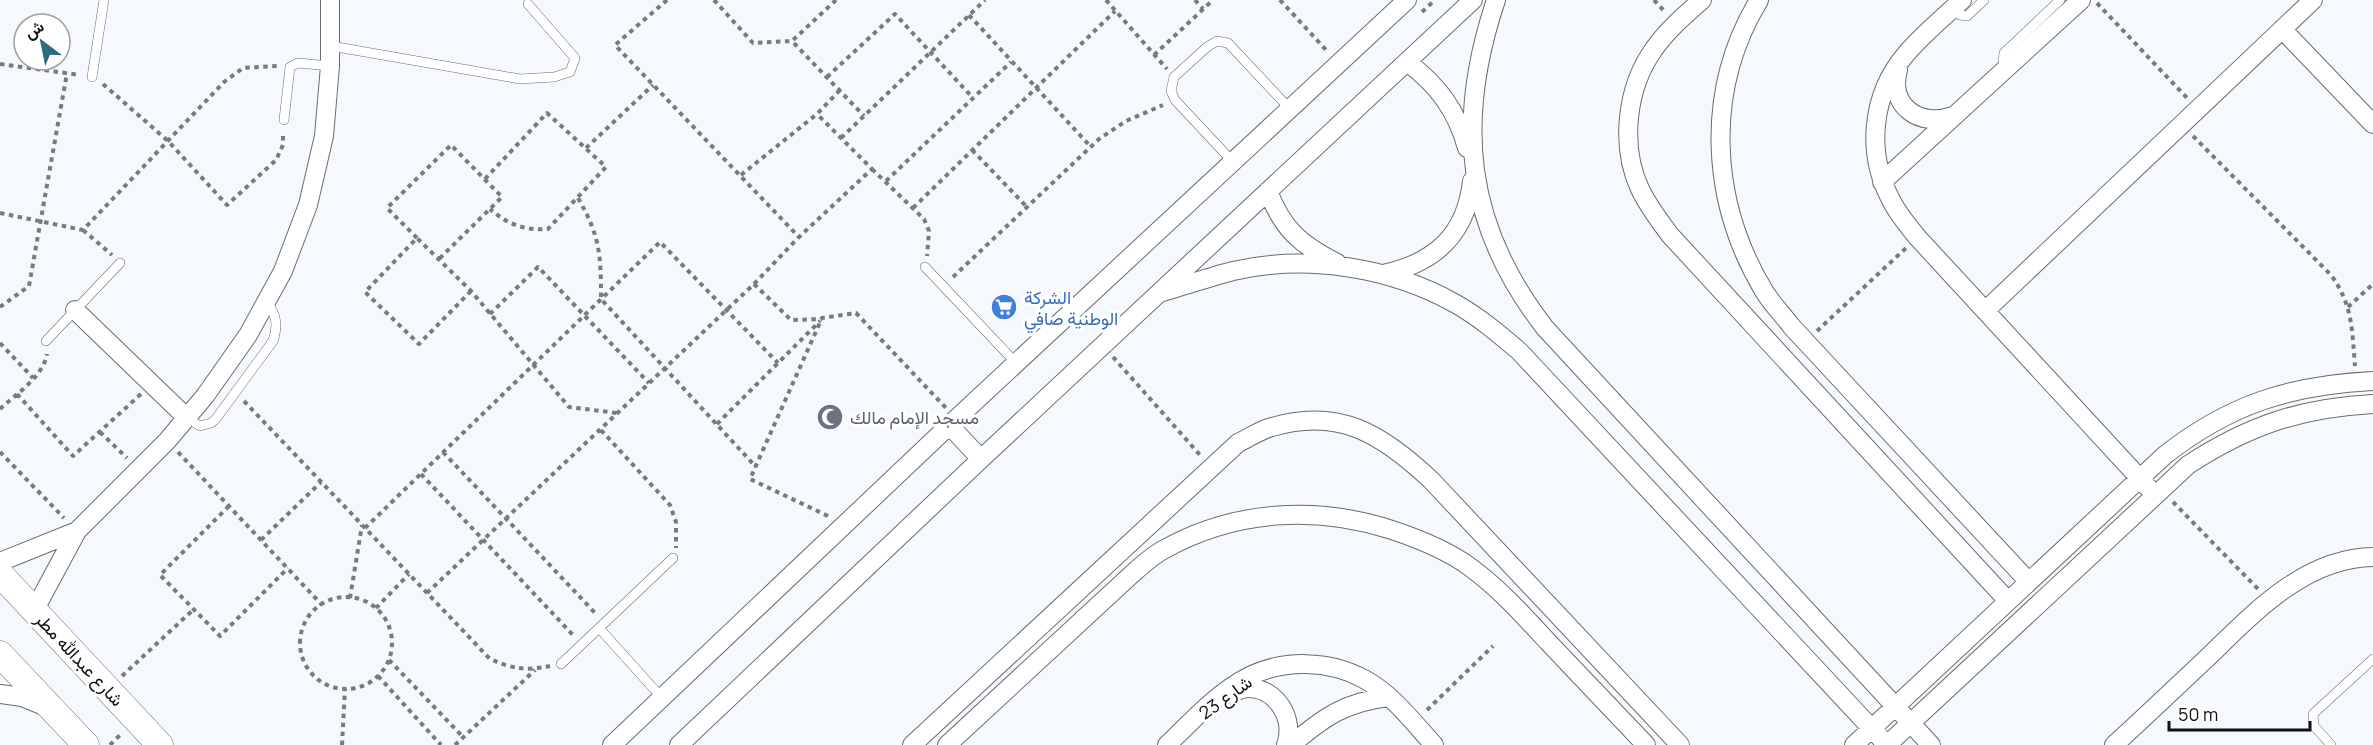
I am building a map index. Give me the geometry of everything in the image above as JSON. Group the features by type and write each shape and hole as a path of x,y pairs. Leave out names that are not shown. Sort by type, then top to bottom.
{"street":[{"path":"34,611 77,531 187,418 228,366 267,303 297,238 308,205 324,136 331,46 330,0"},
{"path":"612,745 952,422 1407,0"},
{"path":"679,745 981,459 1473,0"},
{"path":"1381,274 1406,269 1428,258 1448,242 1465,213 1473,173 1473,100 1480,56 1496,0"},
{"path":"1702,0 1676,23 1654,49 1640,74 1631,102 1628,130 1631,159 1639,187 1652,212 1670,235 2008,602"},
{"path":"1759,0 1748,19 1732,57 1722,97 1719,138 1722,179 1731,219 1746,256 1765,292 1805,342 2029,582"},
{"path":"1882,182 2081,0"},
{"path":"1985,311 2313,0"},
{"path":"1958,4 1905,55 1890,78 1877,117 1875,139 1882,182 1892,202 1918,238 2140,478 2158,492"},
{"path":"2282,29 2373,124"},
{"path":"1905,55 1899,66 1896,90 1909,111 1931,121 1955,115"},
{"path":"1407,62 1426,76 1442,93 1455,113 1464,135 1481,206 1501,259 1522,298 1539,321 1931,745"},
{"path":"1268,191 1286,227 1300,242 1345,267"},
{"path":"1158,294 1234,271 1308,264 1345,267 1381,274 1420,286 1456,304 1490,327 1519,351 1887,745 2158,492 2196,460 2252,428 2287,417 2373,404"},
{"path":"75,310 187,418"},
{"path":"1854,745 2164,455 2191,434 2251,403 2283,393 2316,386 2364,382"},
{"path":"912,745 1210,466 1238,443 1270,427 1306,421 1342,423 1376,436 1406,456 1680,745"},
{"path":"952,422 981,459"},
{"path":"947,745 1131,574 1162,550 1197,533 1235,521 1274,515 1313,514 1352,519 1412,537 1469,566 1501,592 1646,745"},
{"path":"0,562 77,531"},
{"path":"2114,745 2268,601 2297,580 2329,565 2373,557"},
{"name":"شارع عبدالله مطر","path":"0,574 160,745"},
{"path":"0,654 86,745"},
{"name":"شارع 23","path":"1173,743 1211,703 1248,677 1276,667 1306,664 1336,668 1364,679 1389,697 1434,745"},
{"path":"977,684 994,700"},
{"path":"1211,703 1246,688 1264,691 1279,702 1288,718 1289,736 1286,745"},
{"path":"0,694 22,697 51,708"},
{"path":"1291,745 1328,715 1345,706 1366,699 1389,697"}],"lane":[{"path":"92,76 104,0"},
{"path":"1958,4 1960,15 1967,16 1984,0"},
{"path":"2008,67 2003,61 2004,53 2060,0"},
{"path":"331,46 520,79 554,77 570,72 575,58 528,4"},
{"path":"1233,162 1175,100 1171,91 1174,77 1211,43 1223,41 1233,47 1290,109"},
{"path":"284,120 288,73 292,65 298,63 330,66"},
{"path":"46,340 120,263"},
{"path":"925,267 1016,363"},
{"path":"187,418 200,426 211,423 273,341 276,331 273,311 267,303"},
{"path":"561,664 674,558"},
{"path":"602,626 662,698"},
{"path":"2331,745 2314,726 2313,714 2373,659"}],"path":[{"path":"667,0 615,45 799,237"},
{"path":"714,0 753,43 792,40 836,0"},
{"path":"841,138 985,0"},
{"path":"1106,0 1174,77"},
{"path":"1195,0 1203,9"},
{"path":"1154,55 1213,0"},
{"path":"1280,0 1339,63"},
{"path":"2095,0 2198,109"},
{"path":"913,208 1115,11"},
{"path":"827,77 896,14 973,98"},
{"path":"969,15 1091,147"},
{"path":"792,40 864,116"},
{"path":"886,182 1011,62"},
{"path":"0,63 92,76 113,90 168,141 227,205 276,160 282,145 284,120"},
{"path":"83,230 224,82 243,68 292,65"},
{"path":"0,307 29,286 67,73"},
{"path":"586,148 653,85"},
{"path":"741,175 817,114 840,90"},
{"path":"944,286 1113,128 1175,100"},
{"path":"485,179 547,113 606,168 548,230 522,228 499,217 490,208"},
{"path":"817,114 924,219 929,231 930,242 925,267"},
{"path":"2181,124 2331,275 2348,307 2364,382"},
{"path":"438,260 502,197 451,146 387,208 438,260 471,291 568,407 618,414"},
{"path":"972,150 1027,207"},
{"path":"427,593 618,414 872,169"},
{"path":"578,198 596,235 601,253 602,299 756,467"},
{"path":"0,213 83,230 120,263"},
{"path":"417,238 365,292 419,344 471,291"},
{"path":"1805,342 1918,238"},
{"path":"350,598 364,527 660,242 778,363"},
{"path":"490,314 538,267 650,383"},
{"path":"754,284 791,320 856,313 952,422"},
{"path":"2348,307 2373,284"},
{"path":"717,424 822,318"},
{"path":"822,318 750,479 845,524"},
{"path":"0,409 33,378 46,362 48,350 46,340"},
{"path":"0,343 33,378"},
{"path":"1103,346 1210,466"},
{"path":"17,394 73,456 152,384"},
{"path":"236,392 490,659 513,669 536,669 561,664"},
{"path":"601,430 670,505 677,531 674,558"},
{"path":"100,432 139,469"},
{"path":"167,441 322,605"},
{"path":"0,452 77,531"},
{"path":"443,452 602,626"},
{"path":"421,474 582,645"},
{"path":"261,540 321,482"},
{"path":"2158,492 2268,601"},
{"path":"229,506 160,575 220,636 288,568"},
{"path":"376,608 409,574"},
{"path":"340,598 350,598 368,603 382,615 391,632 389,660 378,676 362,686 334,688 316,678 309,670 301,650 300,640 307,620 322,605 340,598"},
{"path":"108,689 194,609"},
{"path":"1414,723 1493,646"},
{"path":"389,660 463,737"},
{"path":"455,745 536,669"},
{"path":"378,676 441,745"},
{"path":"344,744 345,689"}],"place":[{"name":"الشركة الوطنية صافي","path":"1004,307"},
{"name":"مسجد الإمام مالك","path":"830,417"}]}
